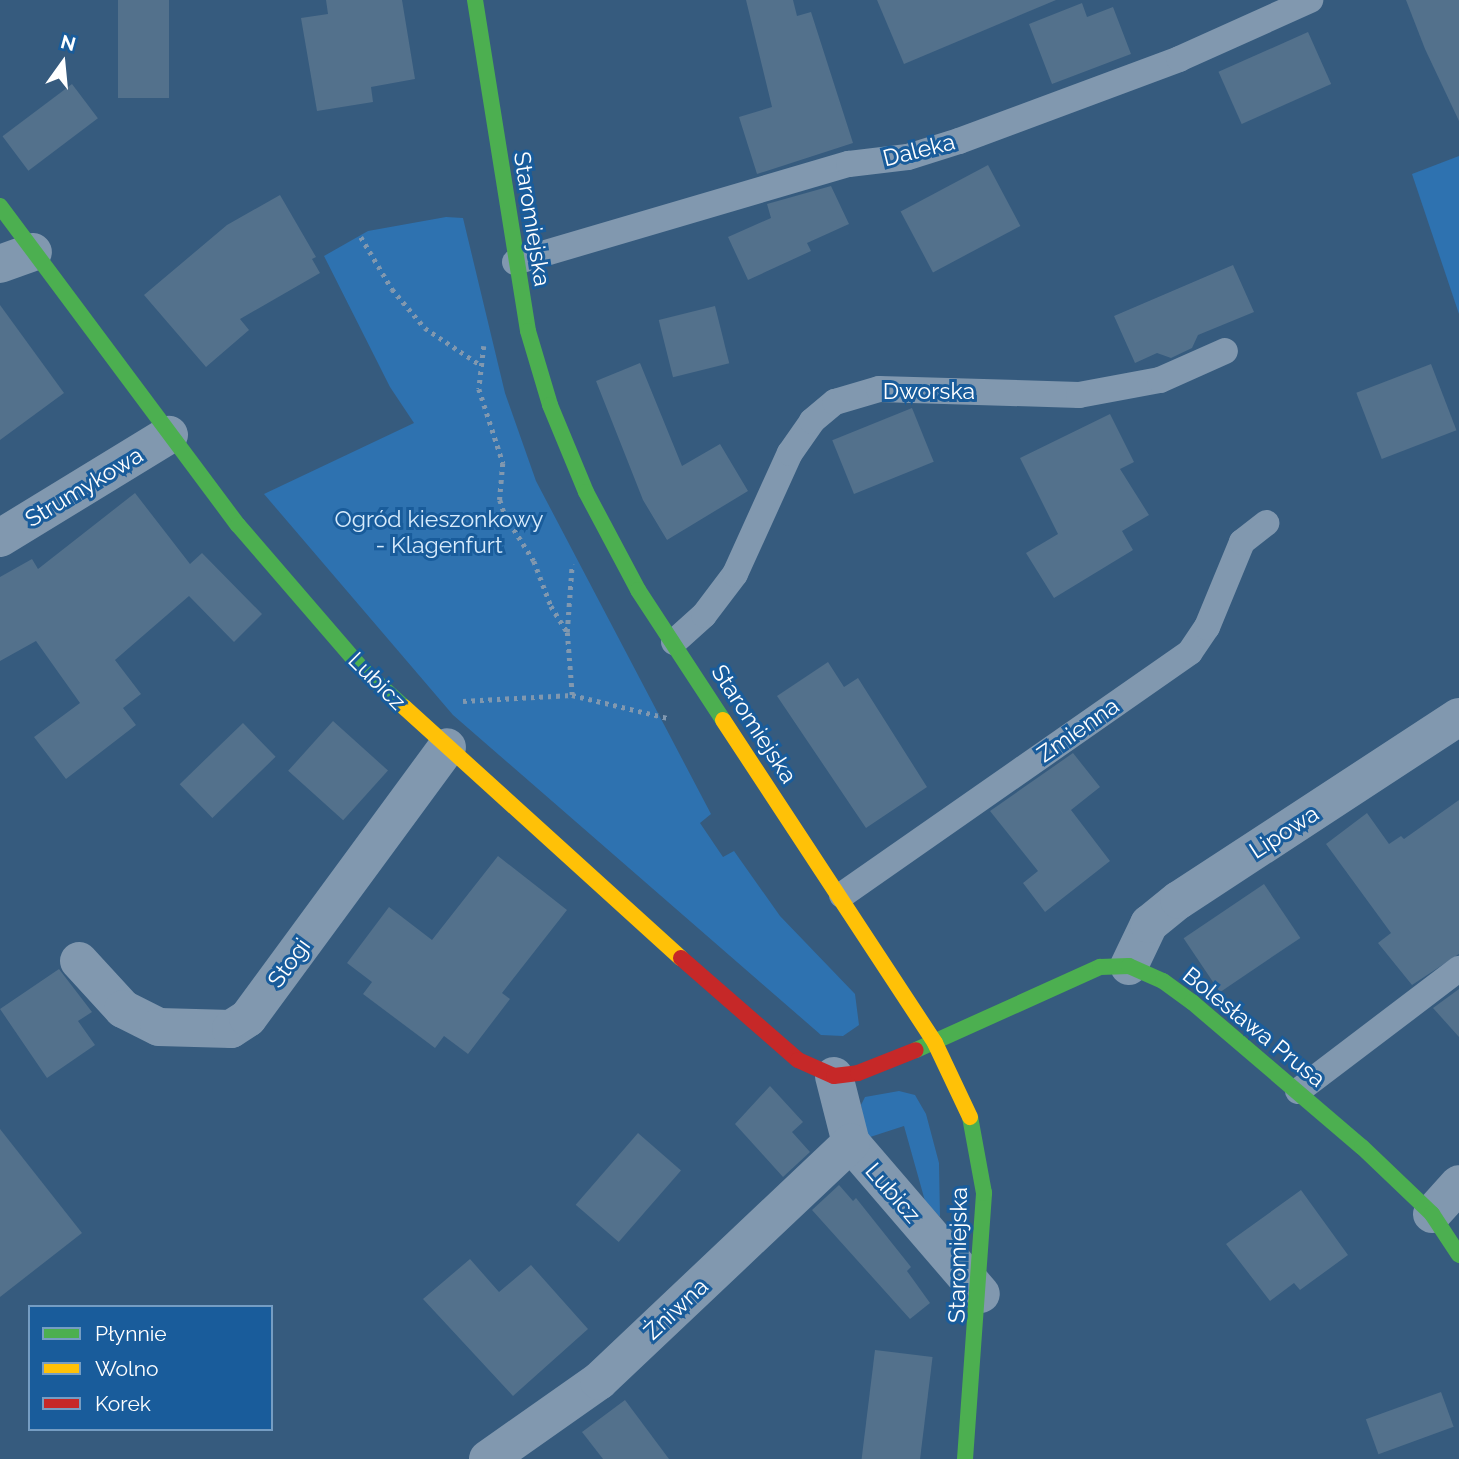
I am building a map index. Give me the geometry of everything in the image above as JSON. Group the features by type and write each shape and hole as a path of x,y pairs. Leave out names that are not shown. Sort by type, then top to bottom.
{"street":[{"name":"Staromiejska","path":"475,0 515,262 550,405 586,492 638,590 842,895 934,1043 978,1141 984,1193 981,1294 965,1459"},
{"name":"Lubicz","path":"0,206 16,258 169,435 238,525 365,672 798,1060 834,1076 851,1143 981,1294"},
{"name":"Strumykowa","path":"0,538 169,435"},
{"name":"Lipowa","path":"1129,967 1149,924 1179,900 1459,717"},
{"name":"Stogi","path":"79,961 123,1009 159,1027 231,1029 248,1018 447,747"},
{"name":"Bolesława Prusa","path":"934,1043 1100,967 1129,967 1163,981 1192,1002 1298,1091 1432,1214 1459,1255"},
{"path":"834,1076 858,1073 934,1043"},
{"name":"Żniwna","path":"488,1459 599,1381 851,1143"},
{"path":"1432,1214 1459,1185"}],"lane":[{"name":"Daleka","path":"515,262 849,164 908,157 959,141 1179,59 1310,0"},
{"name":"Dworska","path":"674,642 704,615 735,574 790,453 812,421 835,402 879,389 1079,395 1160,380 1225,351"},
{"name":"Zmienna","path":"842,895 1190,652 1207,627 1242,542 1266,523"},
{"path":"1298,1091 1459,969"}],"path":[{"path":"361,237 392,289 425,328 479,364"},
{"path":"487,336 479,364 482,405 503,463 500,500 505,514 534,561 551,606 567,632"},
{"path":"572,695 567,632 575,552"},
{"path":"460,702 572,695 668,718"}],"green space":[{"path":"1459,156 1459,314 1412,174"},
{"name":"Ogród kieszonkowy - Klagenfurt","path":"446,217 463,218 505,393 536,481 711,814 700,823 723,857 734,851 780,916 855,994 859,1025 843,1036 821,1035 453,715 264,494 414,423 390,387 324,256 368,231"},
{"path":"899,1091 915,1095 926,1114 939,1163 940,1217 925,1201 904,1126 867,1138 861,1105 865,1097"}],"building":[{"path":"118,0 169,0 169,98 118,98"},
{"path":"326,0 402,0 415,79 371,87 373,102 317,111 301,18 328,14"},
{"path":"746,0 793,0 797,16 811,12 853,143 757,174 739,117 772,107"},
{"path":"877,0 1056,0 904,64"},
{"path":"1406,0 1459,0 1459,121 1425,49"},
{"path":"1082,3 1087,17 1113,7 1131,54 1052,84 1029,24"},
{"path":"1308,32 1331,84 1242,124 1218,72"},
{"path":"72,84 98,118 28,171 3,136"},
{"path":"988,165 1020,226 933,272 901,211"},
{"path":"831,186 849,224 807,243 811,251 748,280 728,237 771,218 767,204"},
{"path":"280,195 316,257 312,259 320,273 240,319 249,330 206,367 144,295 227,225"},
{"path":"1233,265 1254,312 1198,335 1192,348 1171,358 1157,353 1135,363 1114,316"},
{"path":"0,305 64,393 0,440"},
{"path":"715,306 729,363 673,377 659,320"},
{"path":"640,363 682,466 720,444 748,491 667,540 643,500 596,381"},
{"path":"1431,364 1456,430 1382,459 1356,393"},
{"path":"912,408 934,462 854,494 832,440"},
{"path":"1110,414 1134,462 1120,469 1149,515 1122,531 1133,550 1054,598 1026,553 1058,534 1020,458"},
{"path":"135,493 190,564 202,553 262,614 234,642 189,596 115,660 141,694 123,708 136,725 66,779 34,737 80,703 36,641 0,661 0,577 32,559 38,569"},
{"path":"828,662 844,687 858,678 927,787 866,828 777,696"},
{"path":"333,721 388,771 343,820 288,771"},
{"path":"243,723 276,757 212,818 180,784"},
{"path":"1073,753 1100,787 1071,810 1110,861 1045,912 1023,883 1038,871 990,811"},
{"path":"1459,800 1459,954 1412,985 1378,943 1391,933 1326,844 1367,813 1389,844 1401,836 1404,839"},
{"path":"498,856 567,910 502,993 510,999 468,1054 444,1036 435,1048 363,994 372,982 347,963 389,907 432,940"},
{"path":"1264,884 1300,938 1220,992 1184,938"},
{"path":"59,969 92,1012 78,1021 95,1045 47,1078 0,1009"},
{"path":"1459,989 1459,1037 1433,1008"},
{"path":"770,1086 803,1122 792,1132 810,1152 783,1177 735,1124"},
{"path":"0,1129 82,1233 0,1297"},
{"path":"638,1133 681,1170 619,1242 576,1205"},
{"path":"839,1185 853,1201 856,1198 911,1267 907,1271 930,1303 910,1319 812,1210"},
{"path":"1301,1190 1348,1255 1300,1290 1294,1283 1270,1301 1226,1244"},
{"path":"470,1259 499,1292 531,1265 588,1329 513,1396 423,1299"},
{"path":"875,1350 933,1357 920,1459 862,1459"},
{"path":"1441,1392 1454,1427 1378,1454 1366,1419"},
{"path":"625,1400 669,1459 603,1459 582,1432"}],"traffic: fast":[{"path":"475,0 528,331 550,405 586,492 638,590 723,720"},
{"path":"0,206 238,525 365,672 404,707"},
{"path":"916,1050 1100,967 1129,966 1163,981 1192,1002 1362,1147 1432,1214 1459,1255"},
{"path":"965,1459 984,1193 970,1117"}],"traffic: slow":[{"path":"404,707 681,958"},
{"path":"723,720 935,1043 970,1117"}],"traffic: jam":[{"path":"681,958 798,1060 834,1076 858,1073 916,1050"}]}
